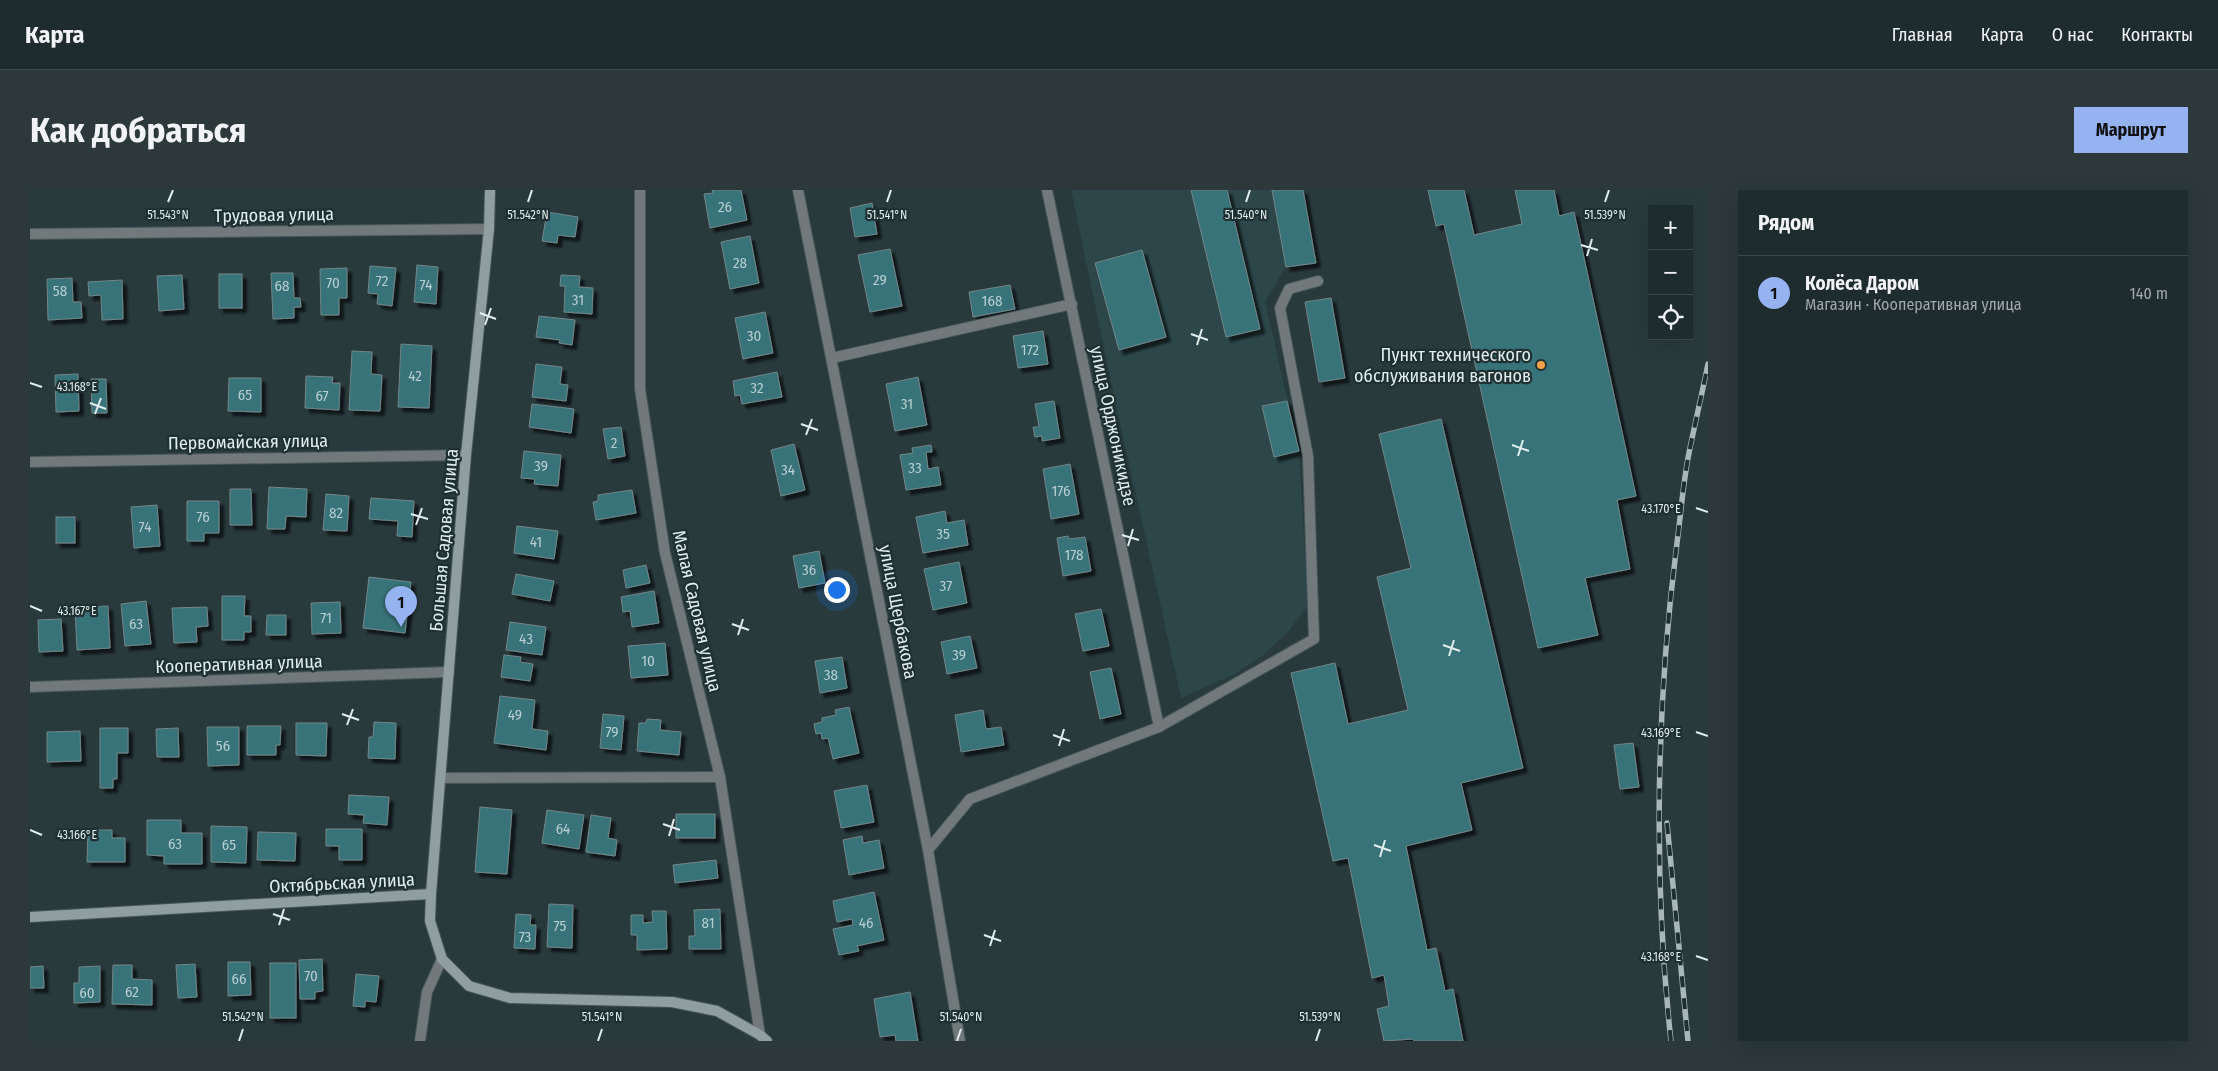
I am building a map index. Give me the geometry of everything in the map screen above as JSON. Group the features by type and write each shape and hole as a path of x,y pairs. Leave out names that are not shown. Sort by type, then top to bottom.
{"main road":[{"name":"Большая Садовая улица","path":"431,894 466,455 489,229 490,190"},
{"name":"Октябрьская улица","path":"30,917 431,894 430,921 442,959 468,986 510,998 672,1002 717,1011 764,1038"}],"street":[{"name":"Малая Садовая улица","path":"640,190 640,389 665,553 720,777 764,1038"},
{"name":"улица Щербакова","path":"798,190 928,850 960,1041"},
{"name":"улица Орджоникидзе","path":"1047,190 1159,727"},
{"name":"Трудовая улица","path":"30,234 489,229"},
{"path":"928,850 970,799 1159,727 1314,639 1308,456 1280,308 1290,289 1318,281"},
{"path":"832,358 1072,304"},
{"name":"Первомайская улица","path":"30,462 466,455"},
{"name":"Кооперативная улица","path":"30,688 449,672"},
{"path":"441,778 720,777"},
{"path":"420,1041 427,992 442,959"}],"shaded area":[{"path":"1071,190 1303,190 1316,263 1286,267 1265,301 1299,451 1308,606 1286,634 1262,656 1233,675 1181,698 1115,400"}],"building":[{"path":"712,190 741,190 747,220 710,228 704,194 713,193"},
{"path":"1191,190 1227,190 1260,329 1226,337"},
{"path":"1272,190 1303,190 1316,263 1286,267"},
{"name":"Пункт технического обслуживания вагонов","path":"1428,190 1464,190 1474,235 1522,224 1515,190 1554,190 1559,216 1574,212 1636,496 1617,500 1630,569 1585,578 1598,635 1538,648 1444,224 1436,226"},
{"path":"872,203 877,234 855,237 850,208"},
{"path":"547,212 578,217 575,237 558,235 557,243 542,241"},
{"path":"750,236 759,283 730,289 721,242"},
{"path":"890,249 902,306 870,312 858,255"},
{"path":"1142,250 1166,337 1119,350 1095,263"},
{"path":"417,265 438,267 436,304 414,302"},
{"path":"370,266 396,268 392,306 377,304 378,294 368,293"},
{"path":"347,268 347,298 339,298 339,315 321,315 320,269"},
{"path":"271,273 293,273 294,298 300,298 301,307 294,307 294,318 273,319"},
{"path":"219,274 242,274 242,308 219,308"},
{"path":"182,275 184,309 159,311 157,276"},
{"path":"561,275 580,276 579,287 593,288 592,314 564,312 565,286 560,286"},
{"path":"72,278 73,302 81,302 82,318 48,320 47,279"},
{"path":"122,280 123,319 102,320 101,295 89,296 88,282"},
{"path":"1010,285 1015,309 973,317 969,292"},
{"path":"1331,298 1345,378 1319,382 1305,302"},
{"path":"765,312 773,353 743,359 735,318"},
{"path":"539,316 575,320 572,345 559,343 560,340 536,337"},
{"path":"1043,331 1048,364 1018,368 1013,336"},
{"path":"401,344 432,346 429,408 398,407"},
{"path":"352,351 372,352 371,374 382,375 380,411 349,410"},
{"path":"536,364 562,367 560,384 568,385 566,401 532,397"},
{"path":"777,372 782,397 742,404 740,395 735,396 733,381"},
{"path":"78,374 79,411 56,412 55,375"},
{"path":"306,376 333,377 332,383 340,383 339,410 305,408"},
{"path":"918,377 927,425 895,431 886,384"},
{"path":"229,378 261,378 261,412 228,411"},
{"path":"91,379 106,379 107,413 92,413"},
{"path":"1054,401 1060,438 1042,441 1042,436 1035,437 1033,427 1039,427 1035,404"},
{"path":"1287,401 1299,451 1274,457 1262,406"},
{"path":"532,404 574,409 571,433 529,427"},
{"path":"1441,419 1523,768 1461,783 1472,830 1406,846 1427,950 1436,948 1445,991 1453,989 1463,1041 1414,1041 1413,1039 1384,1041 1377,1009 1389,1006 1384,975 1372,978 1348,858 1333,861 1291,673 1335,663 1348,724 1408,710 1377,577 1411,568 1379,434"},
{"path":"621,427 625,456 608,459 603,429"},
{"path":"794,444 805,490 781,496 771,450"},
{"path":"931,445 932,452 926,452 928,469 938,467 941,485 906,490 900,455 913,453 912,448"},
{"path":"524,451 561,455 558,486 534,484 535,479 521,478"},
{"path":"1070,464 1079,514 1051,519 1043,469"},
{"path":"269,487 307,489 306,517 286,516 285,529 267,529"},
{"path":"230,489 251,489 252,525 230,525"},
{"path":"632,490 636,513 596,520 593,502 598,501 598,495"},
{"path":"326,494 349,496 347,531 323,530"},
{"path":"371,498 414,501 412,537 397,536 398,521 369,519"},
{"path":"187,501 219,501 219,533 204,533 204,541 187,541"},
{"path":"157,505 160,546 134,548 131,507"},
{"path":"945,511 947,523 964,520 968,545 923,553 916,517"},
{"path":"56,517 75,517 75,543 56,543"},
{"path":"517,526 558,531 554,559 514,553"},
{"path":"1068,536 1069,539 1085,537 1091,571 1063,576 1057,538"},
{"path":"819,551 825,583 799,588 793,556"},
{"path":"959,562 967,603 933,610 924,569"},
{"path":"646,565 650,583 626,588 623,570"},
{"path":"516,574 554,581 550,601 512,594"},
{"path":"369,577 411,582 405,633 363,628"},
{"path":"654,591 659,623 632,627 630,611 623,612 621,597"},
{"path":"222,596 245,596 244,616 251,616 251,632 244,632 244,640 222,640"},
{"path":"146,601 151,644 125,646 121,604"},
{"path":"340,602 341,633 312,634 311,603"},
{"path":"108,606 110,648 77,650 75,608"},
{"path":"207,607 208,626 196,627 197,642 174,643 172,608"},
{"path":"1101,609 1109,646 1083,651 1075,614"},
{"path":"267,615 286,615 286,635 266,635"},
{"path":"61,619 63,651 39,652 38,620"},
{"path":"510,622 546,627 542,655 506,650"},
{"path":"970,636 977,668 947,674 941,642"},
{"path":"665,643 668,675 631,678 628,646"},
{"path":"504,655 521,657 520,662 533,664 530,681 501,677"},
{"path":"842,657 847,688 820,693 815,661"},
{"path":"1111,668 1121,714 1100,719 1090,672"},
{"path":"500,696 535,700 532,729 548,731 546,750 494,743"},
{"path":"849,707 859,753 833,759 828,738 822,739 821,733 816,734 814,724 822,722 822,718 836,715 835,710"},
{"path":"983,710 986,729 1001,727 1004,745 961,752 955,715"},
{"path":"603,714 624,716 621,750 600,748"},
{"path":"647,719 661,720 660,730 681,732 679,755 637,751 639,723 646,723"},
{"path":"374,722 396,723 395,759 368,758 369,737 373,737"},
{"path":"296,723 327,723 326,756 296,755"},
{"path":"247,726 281,726 280,745 276,745 276,755 247,755"},
{"path":"207,727 239,727 239,765 208,766"},
{"path":"100,728 128,728 128,753 117,753 117,779 113,779 113,788 100,788"},
{"path":"178,728 179,757 157,757 156,729"},
{"path":"80,731 81,761 47,762 47,732"},
{"path":"1633,743 1639,787 1620,789 1614,745"},
{"path":"867,785 874,822 841,828 834,791"},
{"path":"349,795 389,797 387,825 363,823 364,815 348,814"},
{"path":"480,807 512,810 507,874 475,872"},
{"path":"547,810 584,815 579,849 542,843"},
{"path":"676,814 715,814 715,838 676,838"},
{"path":"591,815 611,818 608,838 617,840 615,856 586,852"},
{"path":"147,820 181,820 181,833 202,833 202,864 164,864 164,856 147,855"},
{"path":"211,826 247,827 246,863 211,862"},
{"path":"326,829 362,829 362,860 339,860 339,846 326,846"},
{"path":"88,830 112,830 112,838 125,838 125,862 87,862"},
{"path":"258,832 296,833 295,861 257,860"},
{"path":"862,836 863,843 879,840 884,868 849,875 843,840"},
{"path":"716,860 718,878 675,883 673,865"},
{"path":"874,892 884,940 857,946 859,951 839,955 833,929 853,925 852,919 837,922 833,901"},
{"path":"549,904 573,905 572,948 547,947"},
{"path":"720,909 721,949 689,949 689,936 695,936 694,910"},
{"path":"652,911 666,911 667,949 637,950 637,935 631,935 631,915 643,915 643,923 653,922"},
{"path":"516,914 531,915 530,925 536,925 535,949 514,948"},
{"path":"322,959 323,991 315,992 315,999 300,999 299,960"},
{"path":"228,962 250,962 251,995 228,996"},
{"path":"270,963 296,963 296,1018 270,1018"},
{"path":"195,964 197,997 178,998 176,965"},
{"path":"113,965 132,965 132,979 152,980 152,1005 112,1004"},
{"path":"43,966 44,988 30,988 30,967"},
{"path":"100,966 100,1002 74,1003 74,983 79,983 79,967"},
{"path":"356,974 379,976 376,1002 365,1001 365,1007 353,1006"},
{"path":"910,992 918,1041 896,1041 895,1035 880,1037 874,999"}],"railway":[{"path":"1671,1041 1661,918 1659,855 1661,729 1670,604 1684,487 1689,453 1708,364"},
{"path":"1667,823 1688,1041"}],"place":[{"name":"Пункт технического обслуживания вагонов","path":"1541,365"},
{"name":"Колёса Даром","path":"401,627"}]}
